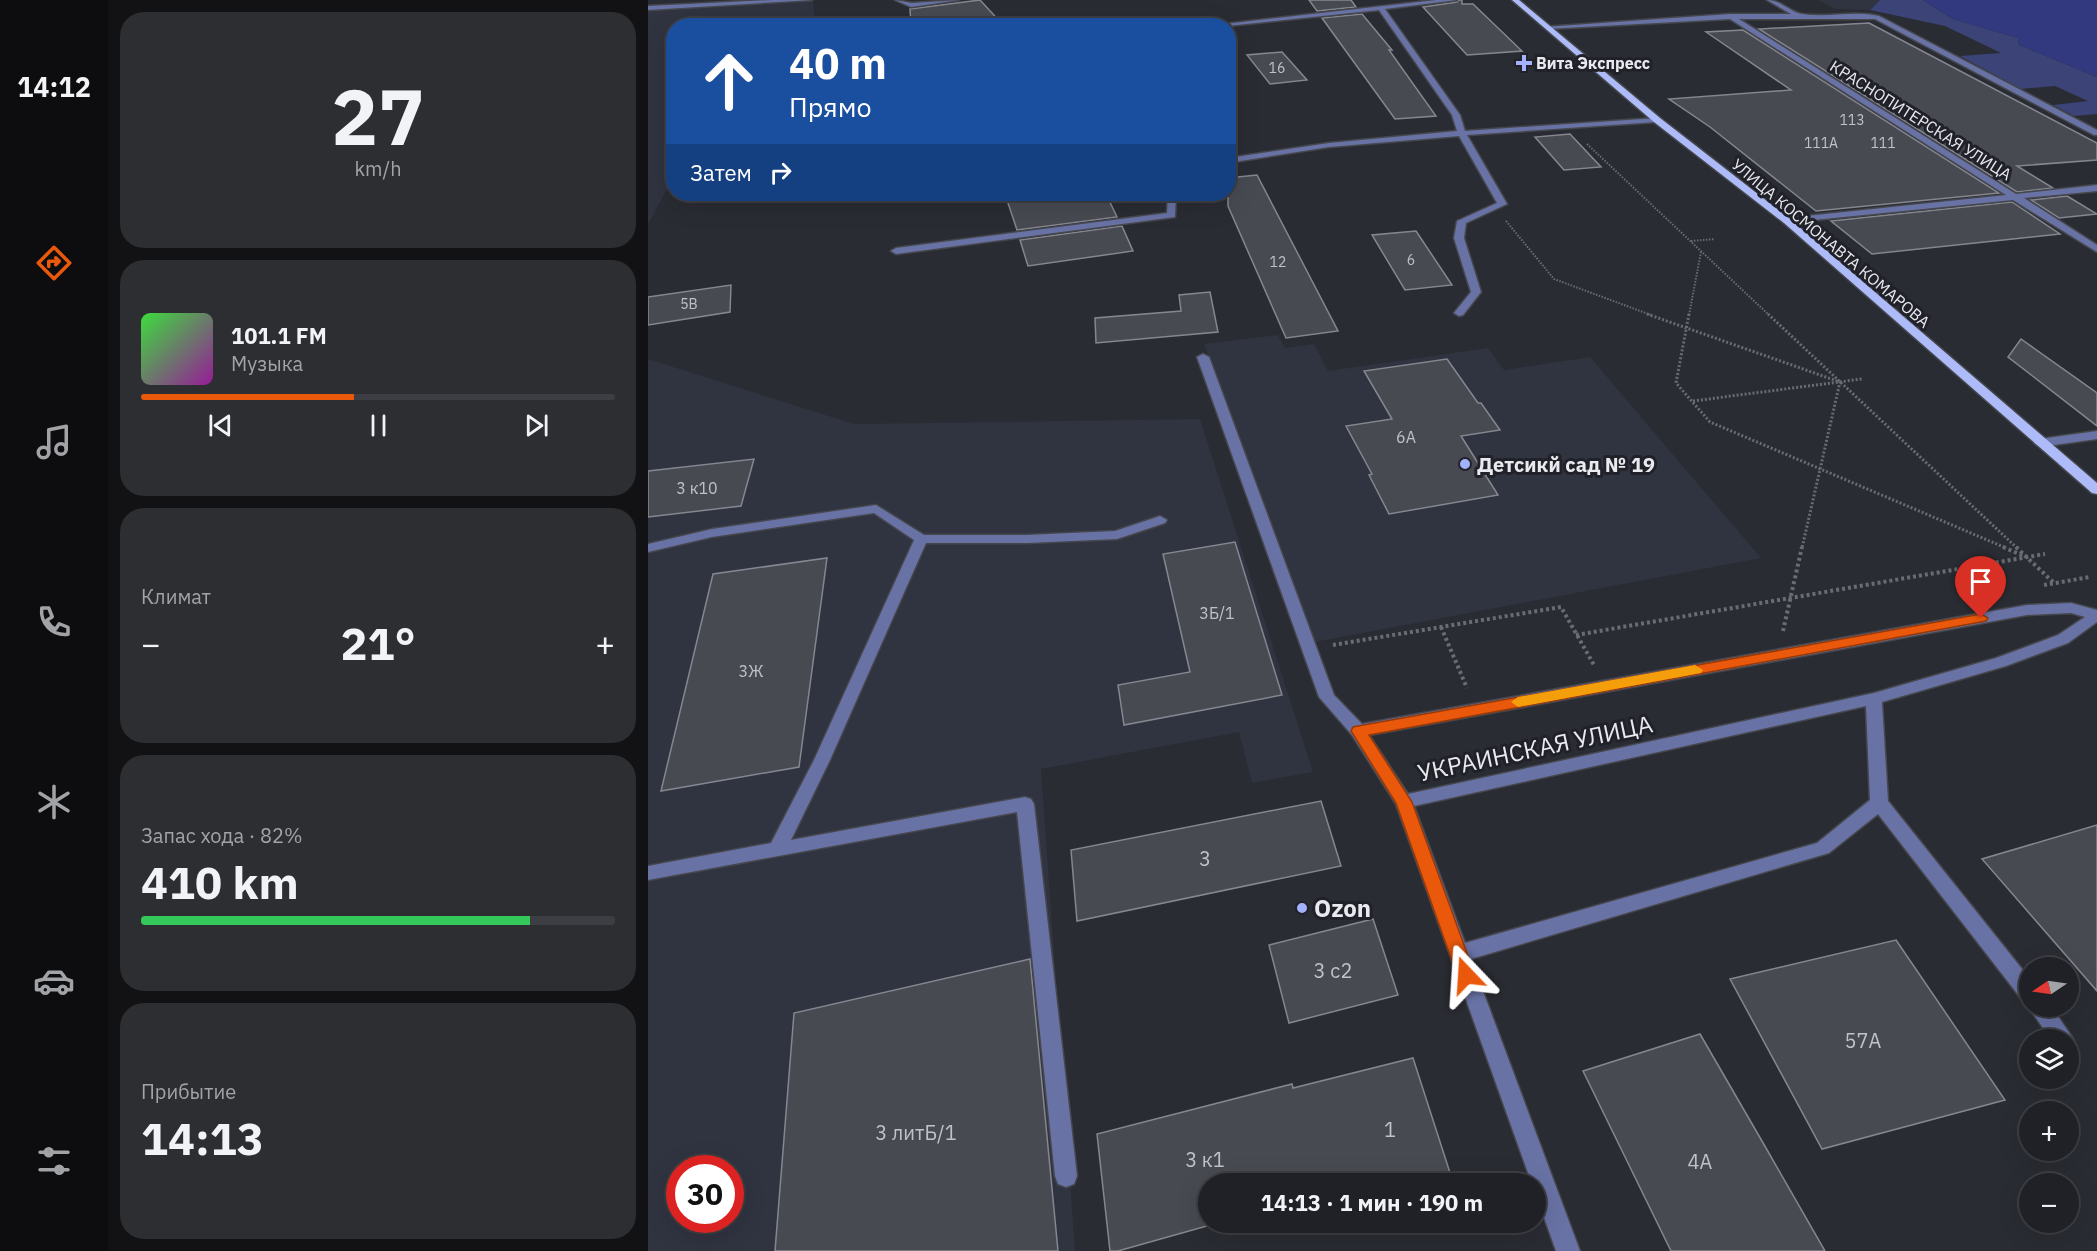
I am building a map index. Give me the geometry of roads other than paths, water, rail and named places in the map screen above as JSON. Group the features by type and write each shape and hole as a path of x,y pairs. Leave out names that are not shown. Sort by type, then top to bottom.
{"main road":[{"name":"УЛИЦА КОСМОНАВТА КОМАРОВА","path":"1515,0 1657,120 1786,221 2097,490"}],"street":[{"path":"648,8 809,0"},
{"path":"898,0 911,5 956,0"},
{"path":"1236,23 1454,0"},
{"path":"1770,0 1797,15"},
{"path":"1380,7 1456,115 1471,153 1502,204 1462,221 1459,238 1476,291 1459,313"},
{"path":"1547,27 1730,16 1855,14 1877,17 2097,133"},
{"name":"КРАСНОПИТЕРСКАЯ УЛИЦА","path":"1730,16 2097,249"},
{"path":"1236,160 1329,145 1657,120"},
{"path":"1786,221 2097,188"},
{"path":"896,251 1172,215 1172,201"},
{"path":"1203,357 1327,697 1358,731 1404,802"},
{"path":"2040,443 2097,435"},
{"path":"648,548 712,533 876,509 921,539 1026,539 1117,535 1160,520"},
{"path":"777,850 822,760 921,539"},
{"path":"1358,731 2027,610 2071,608 2097,615"},
{"name":"УКРАИНСКАЯ УЛИЦА","path":"1568,1251 1404,802 1874,699 2001,662 2063,639 2097,615"},
{"path":"1874,699 1879,803 2019,981"},
{"path":"1458,954 1823,848 1879,803"},
{"path":"648,873 1025,804 1066,1176"},
{"path":"2047,1017 2056,1029"}],"place":[{"name":"Вита Экспресс","path":"1524,63"},
{"name":"Детсикй сад № 19","path":"1465,464"},
{"name":"Ozon","path":"1302,908"}]}
